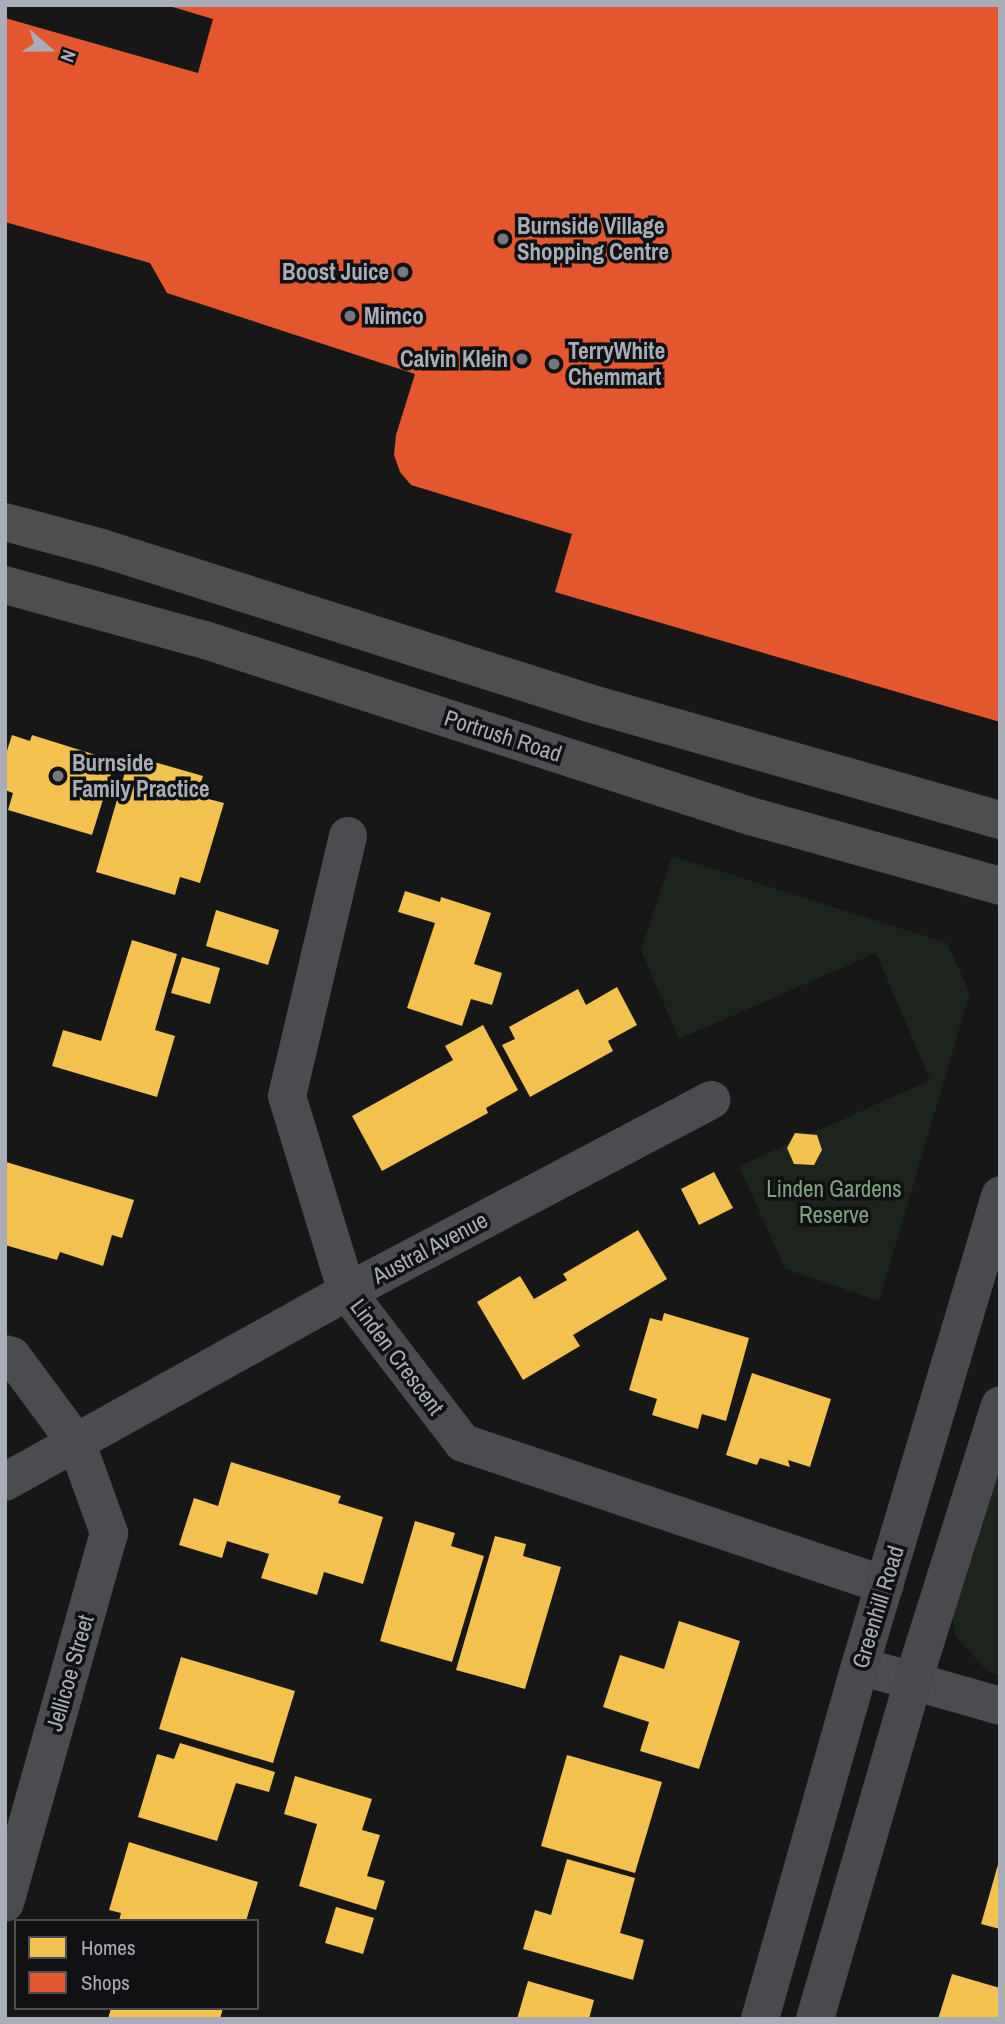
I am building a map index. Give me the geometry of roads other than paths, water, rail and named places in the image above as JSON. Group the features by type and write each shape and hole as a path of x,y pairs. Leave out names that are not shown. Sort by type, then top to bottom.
{"highway":[{"path":"5,522 116,552 589,704 1000,820"},
{"name":"Portrush Road","path":"5,585 205,640 750,816 1000,886"}],"main road":[{"name":"Greenhill Road","path":"761,2019 860,1666 1000,1195"},
{"path":"815,2019 913,1681 1000,1405"}],"street":[{"name":"Linden Crescent","path":"348,836 287,1096 348,1292 463,1443 885,1585"},
{"name":"Austral Avenue","path":"5,1482 348,1292 711,1100"},
{"name":"Jellicoe Street","path":"5,1354 12,1356 77,1444 109,1533 5,1903"},
{"path":"860,1666 1000,1706"}],"place":[{"name":"Burnside Village Shopping Centre","path":"503,239"},
{"name":"Boost Juice","path":"403,272"},
{"name":"Mimco","path":"350,316"},
{"name":"Calvin Klein","path":"522,359"},
{"name":"TerryWhite Chemmart","path":"554,364"},
{"name":"Burnside Family Practice","path":"58,776"}],"park label":[{"name":"Linden Gardens Reserve","path":"834,1202"}]}
